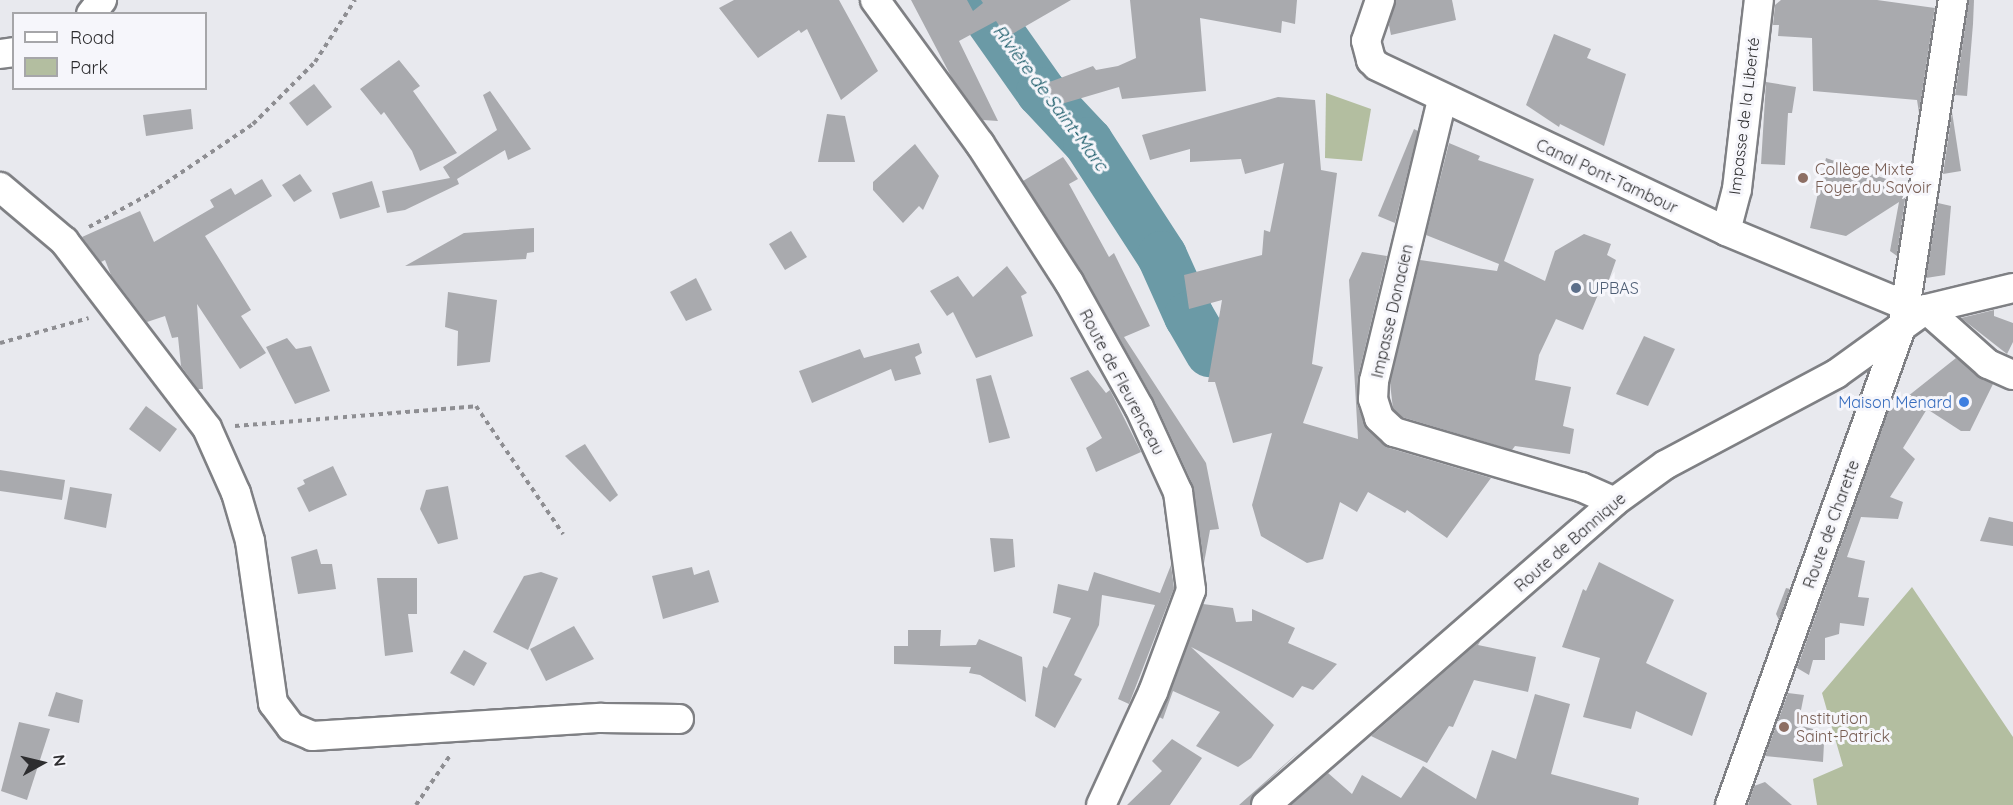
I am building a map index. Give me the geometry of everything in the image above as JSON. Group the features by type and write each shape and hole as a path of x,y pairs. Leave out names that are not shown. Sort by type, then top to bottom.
{"street":[{"path":"93,12 102,0"},
{"name":"Route de Fleurenceau","path":"875,0 980,144 1069,282 1139,407 1178,492 1191,590 1154,692 1101,805"},
{"name":"Canal Pont-Tambour","path":"1380,0 1366,40 1371,60 1442,100 1726,231 1912,312 1988,364 2013,375"},
{"name":"Impasse de la Liberté","path":"1726,231 1737,189 1759,0"},
{"name":"Route de Charette","path":"1730,805 1912,312 1953,0"},
{"name":"Impasse Donacien","path":"1442,100 1374,381 1373,399 1379,418 1394,432 1581,487 1614,502"},
{"path":"0,187 64,241 207,428 236,493 250,541 273,703 291,727 312,736 468,729 601,718 679,719"},
{"path":"1912,312 2013,288"},
{"name":"Route de Bannique","path":"1266,805 1614,502 1665,465 1836,374 1912,312"}],"path":[{"path":"64,241 151,193 253,124 315,62 355,0"},
{"path":"0,343 115,310"},
{"path":"207,428 476,406 563,534"},
{"path":"416,805 468,729"}],"green space":[{"path":"1326,93 1371,109 1362,161 1325,158"},
{"path":"1912,587 2013,737 2013,805 1817,805 1813,779 1843,766 1822,693"}],"building":[{"path":"734,0 839,0 878,71 841,100 807,29 801,33 799,30 758,58 719,8"},
{"path":"911,0 967,0 973,11 983,3 981,0 1071,0 1007,37 996,21 959,41 998,121 983,120 953,80"},
{"path":"1130,0 1297,0 1295,24 1282,21 1281,33 1200,18 1206,91 1122,99 1119,87 1058,105 1044,84 1093,66 1096,70 1118,66 1136,58"},
{"path":"1396,0 1452,0 1456,20 1391,35 1389,25"},
{"path":"1781,0 1877,0 1935,8 1919,113 1917,100 1813,91 1812,38 1778,36 1779,25 1773,25 1775,5"},
{"path":"1969,0 1974,0 1967,96 1955,95"},
{"path":"1554,34 1591,49 1587,58 1626,74 1604,146 1560,124 1559,127 1526,105"},
{"path":"399,60 420,86 413,91 457,153 420,171 412,151 384,112 381,115 360,89"},
{"path":"1766,82 1796,87 1792,113 1788,113 1785,165 1761,164"},
{"path":"314,84 332,107 307,126 289,103"},
{"path":"490,91 531,149 508,160 505,150 457,179 459,184 405,210 387,213 382,191 450,178 443,167 497,130 483,95"},
{"path":"1278,97 1315,100 1321,170 1337,173 1312,364 1323,367 1303,423 1358,439 1349,280 1362,252 1387,256 1358,377 1357,404 1367,430 1389,448 1491,478 1447,538 1407,510 1405,513 1368,492 1357,512 1340,502 1323,559 1307,563 1261,536 1252,505 1272,433 1233,443 1215,382 1208,382 1222,300 1189,309 1184,275 1262,255 1264,230 1270,232 1284,163 1245,174 1241,159 1190,162 1190,149 1150,160 1142,135"},
{"path":"191,109 193,129 146,136 143,115"},
{"path":"1952,112 1961,171 1943,174"},
{"path":"827,114 845,116 855,162 818,162"},
{"path":"1414,129 1418,131 1395,223 1378,216"},
{"path":"1449,143 1480,156 1478,160 1534,179 1504,261 1545,281 1555,251 1584,234 1611,244 1607,255 1616,260 1605,291 1600,290 1583,330 1556,319 1539,355 1535,380 1571,387 1563,426 1574,429 1570,454 1515,446 1512,450 1402,417 1393,409 1390,383 1420,260 1497,271 1499,264 1426,235"},
{"path":"915,144 939,176 923,210 919,206 903,223 873,190 873,182"},
{"path":"1063,157 1078,179 1069,184 1109,257 1114,253 1150,326 1124,337 1206,463 1219,529 1210,530 1204,563 1193,485 1154,400 1083,274 1023,181"},
{"path":"1826,158 1892,181 1875,183 1906,193 1897,256 1890,251 1899,202 1846,236 1810,228"},
{"path":"300,174 312,191 294,202 282,185"},
{"path":"262,179 272,196 205,236 251,310 241,316 266,353 240,369 197,304 203,389 198,389 181,366 178,337 172,338 165,316 147,322 111,275 105,260 101,262 82,237 140,211 154,242 214,207 210,200 231,188 235,195"},
{"path":"372,181 380,207 340,219 332,193"},
{"path":"1938,203 1951,206 1945,275 1926,278"},
{"path":"534,228 534,252 527,253 526,259 405,266 464,233"},
{"path":"791,231 807,257 785,270 769,244"},
{"path":"1007,266 1027,293 1021,296 1033,336 976,358 953,312 947,316 930,291 958,276 973,297"},
{"path":"696,278 712,310 686,321 670,292"},
{"path":"448,292 497,300 490,362 457,366 458,331 445,327"},
{"path":"1994,310 1994,316 2013,323 2013,342 2007,354 1961,318"},
{"path":"1644,336 1675,349 1648,406 1616,394"},
{"path":"287,338 296,349 311,346 330,391 295,404 266,347"},
{"path":"919,343 922,353 915,357 921,374 895,381 891,369 812,403 799,371 860,349 864,358"},
{"path":"1956,358 1993,384 1970,431 1961,431 1927,409 1903,448 1915,459 1890,497 1903,502 1898,519 1861,517 1847,557 1865,561 1858,597 1869,598 1864,626 1840,623 1839,634 1825,638 1825,660 1813,660 1809,675 1797,668 1888,412"},
{"path":"1088,370 1106,393 1110,390 1141,452 1096,472 1086,448 1102,438 1070,378"},
{"path":"991,375 1010,438 989,443 976,379"},
{"path":"146,406 177,429 160,452 129,429"},
{"path":"585,444 618,495 610,502 565,456"},
{"path":"333,466 347,495 309,512 297,488 305,484 303,480"},
{"path":"0,470 65,480 62,500 0,491"},
{"path":"448,486 458,539 438,544 420,509 426,490"},
{"path":"70,487 112,494 106,528 64,519"},
{"path":"1989,517 2013,522 2013,546 1980,541"},
{"path":"990,538 1013,539 1015,567 994,572"},
{"path":"317,549 321,564 332,564 336,589 298,594 291,557"},
{"path":"1599,562 1674,600 1646,663 1707,693 1692,736 1636,711 1631,729 1583,717 1600,658 1562,647 1583,589 1586,591"},
{"path":"1171,565 1174,588 1129,704 1118,699 1155,605 1102,595 1099,625 1074,675 1082,679 1055,728 1035,716 1043,666 1047,668 1071,618 1053,613 1058,584 1088,591 1094,572 1160,593"},
{"path":"692,567 694,575 709,570 719,602 663,619 652,576"},
{"path":"541,572 558,578 528,650 493,632 524,576"},
{"path":"377,578 417,578 417,614 408,614 413,652 385,656"},
{"path":"1786,588 1790,589 1779,620 1776,614"},
{"path":"1203,604 1233,608 1236,622 1252,621 1252,609 1295,628 1288,643 1337,664 1313,690 1302,686 1293,698 1191,647 1274,725 1251,758 1238,767 1196,746 1220,712 1173,691 1163,719 1159,717"},
{"path":"574,626 594,659 546,681 530,649"},
{"path":"908,630 941,630 940,646 976,645 979,639 1022,657 1026,702 980,675 969,673 971,667 894,664 894,646 908,646"},
{"path":"1481,640 1478,645 1536,657 1528,692 1474,680 1453,727 1449,726 1427,763 1371,736"},
{"path":"464,650 487,663 474,686 450,673"},
{"path":"56,692 83,700 79,723 48,716"},
{"path":"1788,693 1804,695 1798,725 1813,729 1811,739 1824,743 1823,762 1765,756"},
{"path":"1535,694 1570,704 1551,774 1639,798 1638,805 1291,805 1328,773 1352,794 1362,775 1401,798 1423,766 1476,799 1492,750 1516,759"},
{"path":"19,722 50,729 27,800 1,791"},
{"path":"1172,739 1202,758 1170,805 1127,805 1162,771 1152,761"},
{"path":"1302,749 1255,793 1250,805 1239,805"},
{"path":"1765,782 1792,805 1748,805 1754,786"}],"waterway":[{"name":"Rivière de Saint-Marc","path":"981,0 979,4 1041,92 1088,142 1162,256 1189,316 1210,352"}],"place":[{"name":"Collège Mixte Foyer du Savoir","path":"1803,178"},
{"name":"UPBAS","path":"1576,288"},
{"name":"Maison Menard","path":"1964,402"},
{"name":"Institution Saint-Patrick","path":"1784,727"}]}
